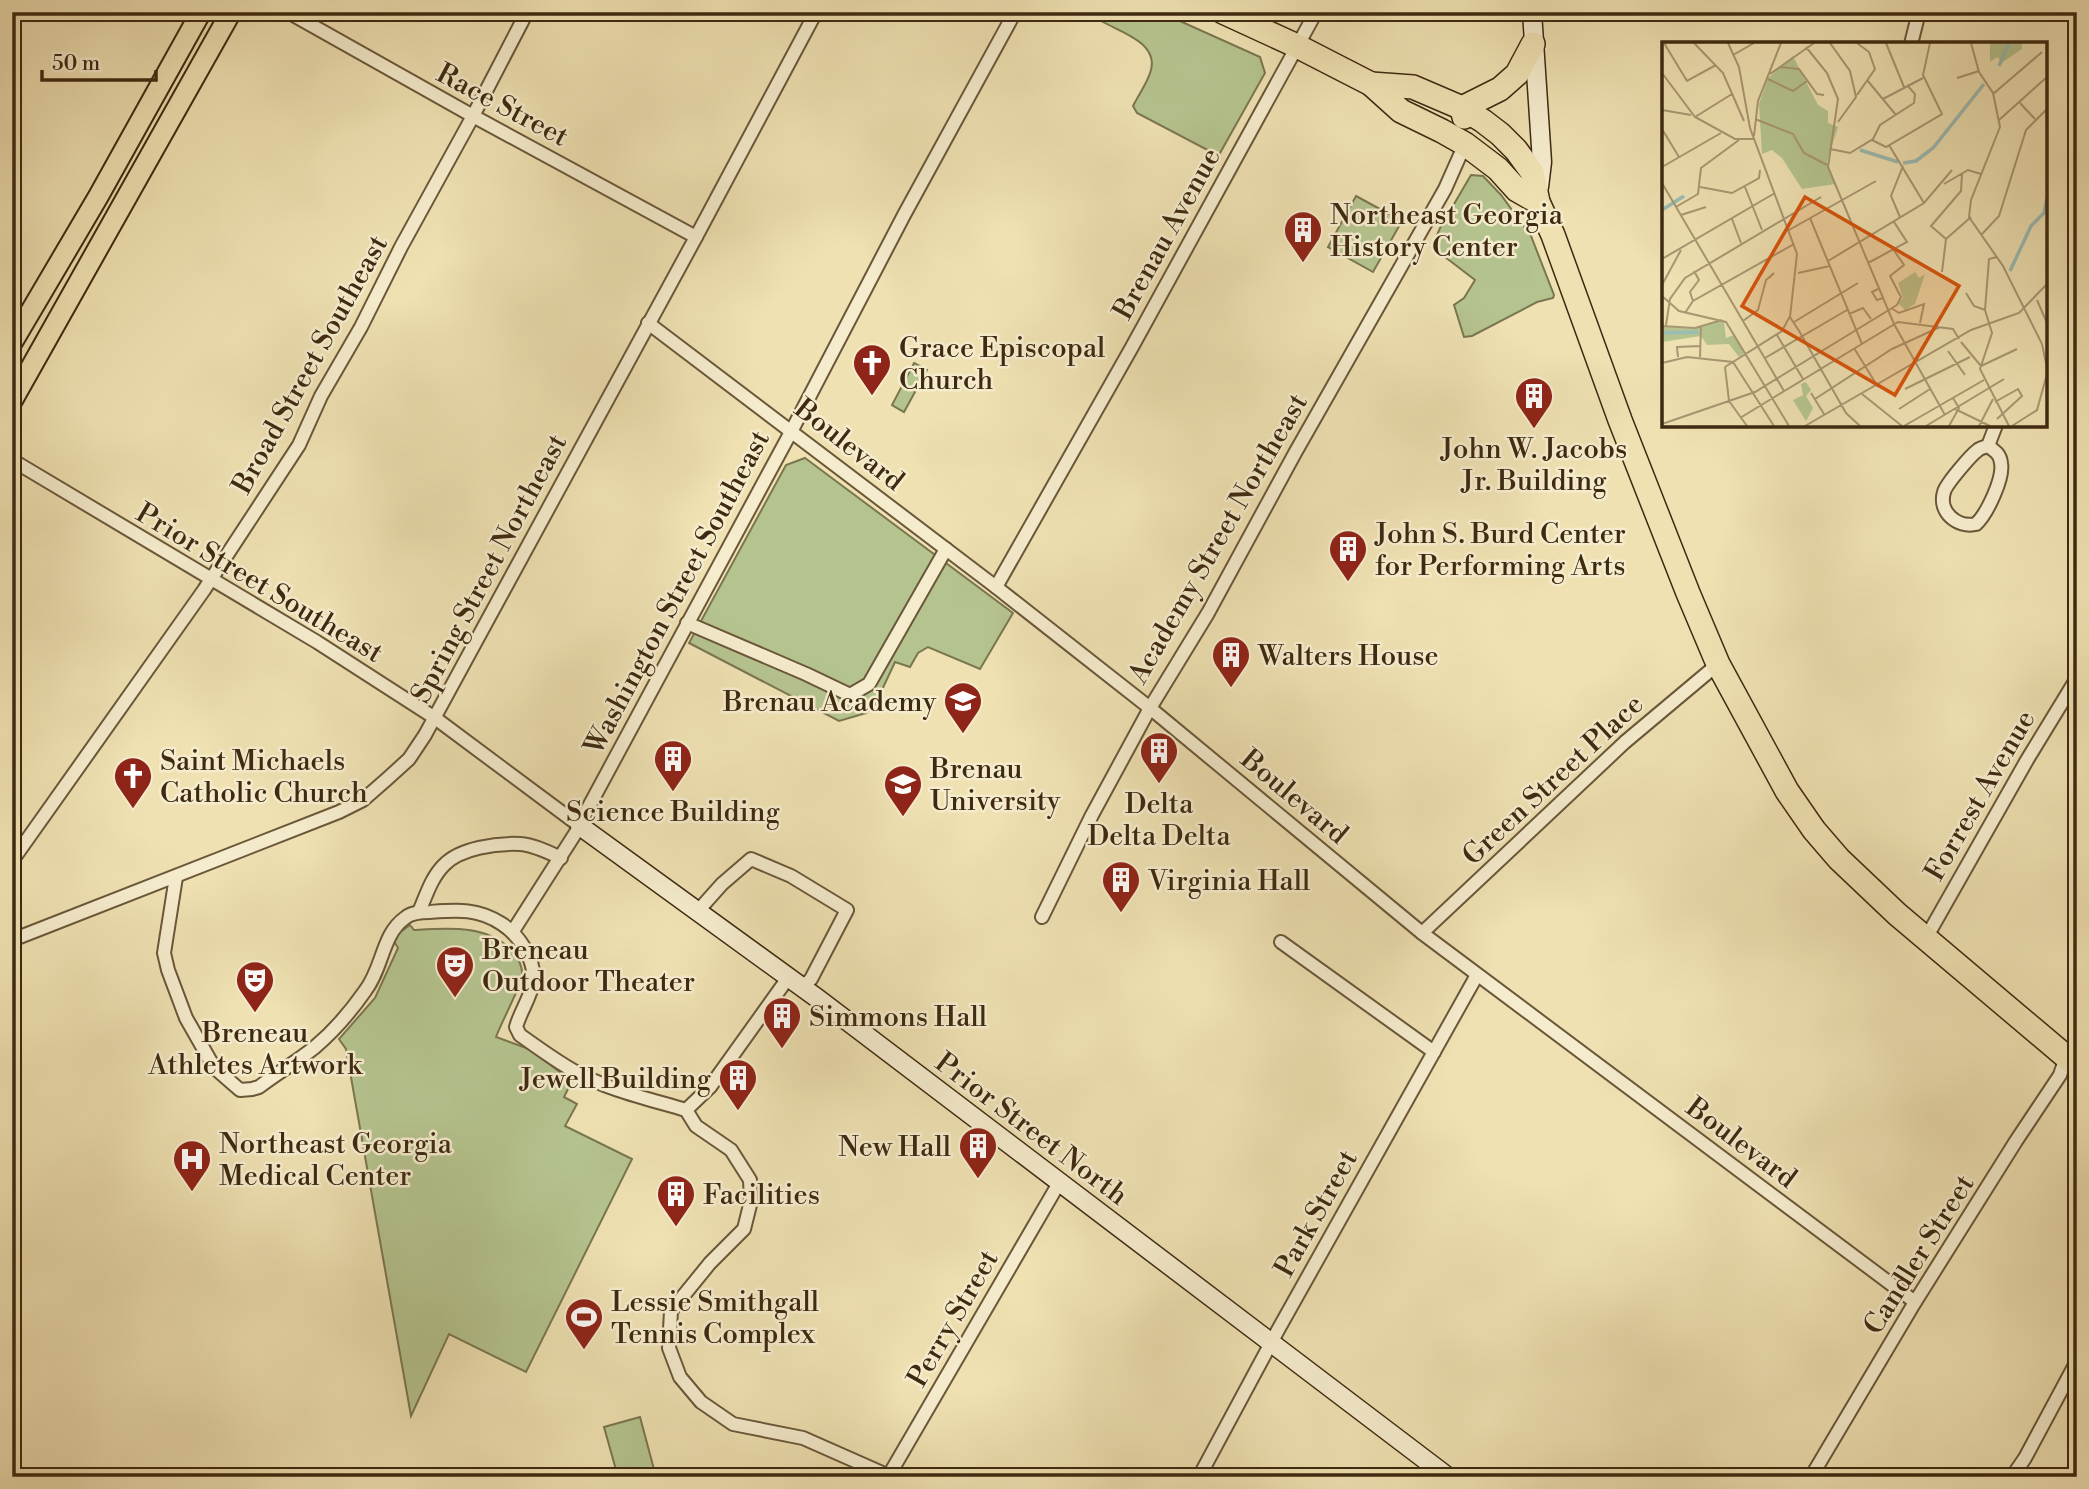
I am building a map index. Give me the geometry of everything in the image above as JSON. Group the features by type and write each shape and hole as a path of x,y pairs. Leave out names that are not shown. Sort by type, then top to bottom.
{"highway":[{"path":"1223,12 1371,84 1401,111 1465,144 1498,169 1517,190 1538,202"},
{"path":"1462,108 1500,89 1517,74 1533,44"},
{"path":"1371,84 1413,87 1462,108 1483,121 1516,150 1532,172 1538,202 1553,235 1661,525 1718,664 1772,765 1814,830 1839,859 1897,914 2071,1062"},
{"path":"1462,108 1467,134 1465,144"}],"main road":[{"path":"12,344 201,12"},
{"path":"12,401 231,12"}],"street":[{"name":"Race Street","path":"288,12 696,237"},
{"name":"Broad Street Southeast","path":"12,862 211,579 299,445 321,396 361,327 527,12"},
{"name":"Spring Street Northeast","path":"12,940 319,821 363,800 409,759 435,718 816,12"},
{"name":"Washington Street Southeast","path":"513,931 580,826 904,215 1016,12"},
{"name":"Brenau Avenue","path":"996,587 1135,342 1316,12"},
{"path":"1532,12 1542,162 1538,202"},
{"path":"1912,42 1919,12"},
{"name":"Academy Street Northeast","path":"1042,917 1092,815 1150,708 1208,613 1445,188 1465,144"},
{"name":"Boulevard","path":"648,323 792,430 803,442 996,587 1150,708 1422,933 1915,1301"},
{"path":"1988,446 1995,427"},
{"path":"1988,446 1997,452 2001,461 1999,479 1983,517 1976,524 1959,523 1951,518 1945,509 1942,499 1944,489 1979,449 1988,446"},
{"name":"Prior Street Southeast","path":"12,460 317,642 435,718 580,826"},
{"path":"687,623 850,695 869,684 946,549"},
{"name":"Green Street Place","path":"1422,933 1625,742 1718,664"},
{"name":"Forrest Avenue","path":"1926,938 2077,678"},
{"name":"Prior Street North","path":"580,826 954,1102 1448,1477"},
{"path":"419,912 433,878 444,864 459,853 520,844 561,858"},
{"path":"687,1110 710,1087 795,983 811,979 847,910 791,876 751,859 722,884 697,912"},
{"path":"176,877 164,953 168,970 187,1018 217,1070 240,1090 259,1087 316,1046 342,1020 367,989 382,960 389,934 406,917 419,912 459,909 494,919 513,931 528,954 533,982 516,1027 520,1035 575,1071 618,1089 687,1110 696,1126 731,1150 750,1180 751,1201 744,1229 710,1264 671,1311 669,1348 680,1377 701,1402 733,1424 803,1438 888,1476"},
{"path":"1280,943 1434,1052"},
{"name":"Park Street","path":"1199,1477 1271,1342 1477,975"},
{"name":"Candler Street","path":"1811,1477 1915,1301 2016,1141 2071,1062"},
{"name":"Perry Street","path":"888,1476 1059,1183"},
{"path":"2012,1477 2077,1361"}],"green space":[{"path":"1108,12 1160,12 1260,57 1265,73 1220,153 1215,154 1137,113 1133,106 1148,79 1152,61 1144,46 1128,34 1103,22"},
{"path":"1471,175 1483,176 1501,195 1531,236 1554,295 1553,298 1537,302 1472,336 1464,337 1454,305 1464,298 1475,280 1432,247"},
{"path":"1356,196 1402,221 1373,272 1328,247"},
{"path":"914,363 927,370 904,412 892,405"},
{"path":"805,458 1013,613 980,669 928,647 918,653 910,667 895,662 880,694 882,698 866,713 839,721 689,643 786,465"},
{"path":"410,925 414,930 453,929 479,932 502,942 512,951 520,962 522,976 496,1037 529,1049 572,1081 564,1097 577,1104 565,1126 632,1159 526,1372 449,1334 411,1416 346,1049 339,1039 375,998 398,948 392,938"},
{"path":"640,1417 655,1473 643,1477 618,1477 604,1427"}],"place":[{"name":"Northeast Georgia History Center","path":"1303,264"},
{"name":"Grace Episcopal Church","path":"872,397"},
{"name":"John W. Jacobs Jr. Building","path":"1534,430"},
{"name":"John S. Burd Center for Performing Arts","path":"1348,583"},
{"name":"Walters House","path":"1231,689"},
{"name":"Brenau Academy","path":"963,735"},
{"name":"Delta Delta Delta","path":"1159,785"},
{"name":"Science Building","path":"673,793"},
{"name":"Saint Michaels Catholic Church","path":"133,810"},
{"name":"Brenau University","path":"903,818"},
{"name":"Virginia Hall","path":"1121,914"},
{"name":"Breneau Outdoor Theater","path":"455,999"},
{"name":"Breneau Athletes Artwork","path":"255,1014"},
{"name":"Simmons Hall","path":"782,1050"},
{"name":"Jewell Building","path":"738,1112"},
{"name":"New Hall","path":"978,1180"},
{"name":"Northeast Georgia Medical Center","path":"192,1193"},
{"name":"Facilities","path":"676,1228"},
{"name":"Lessie Smithgall Tennis Complex","path":"584,1351"}]}
